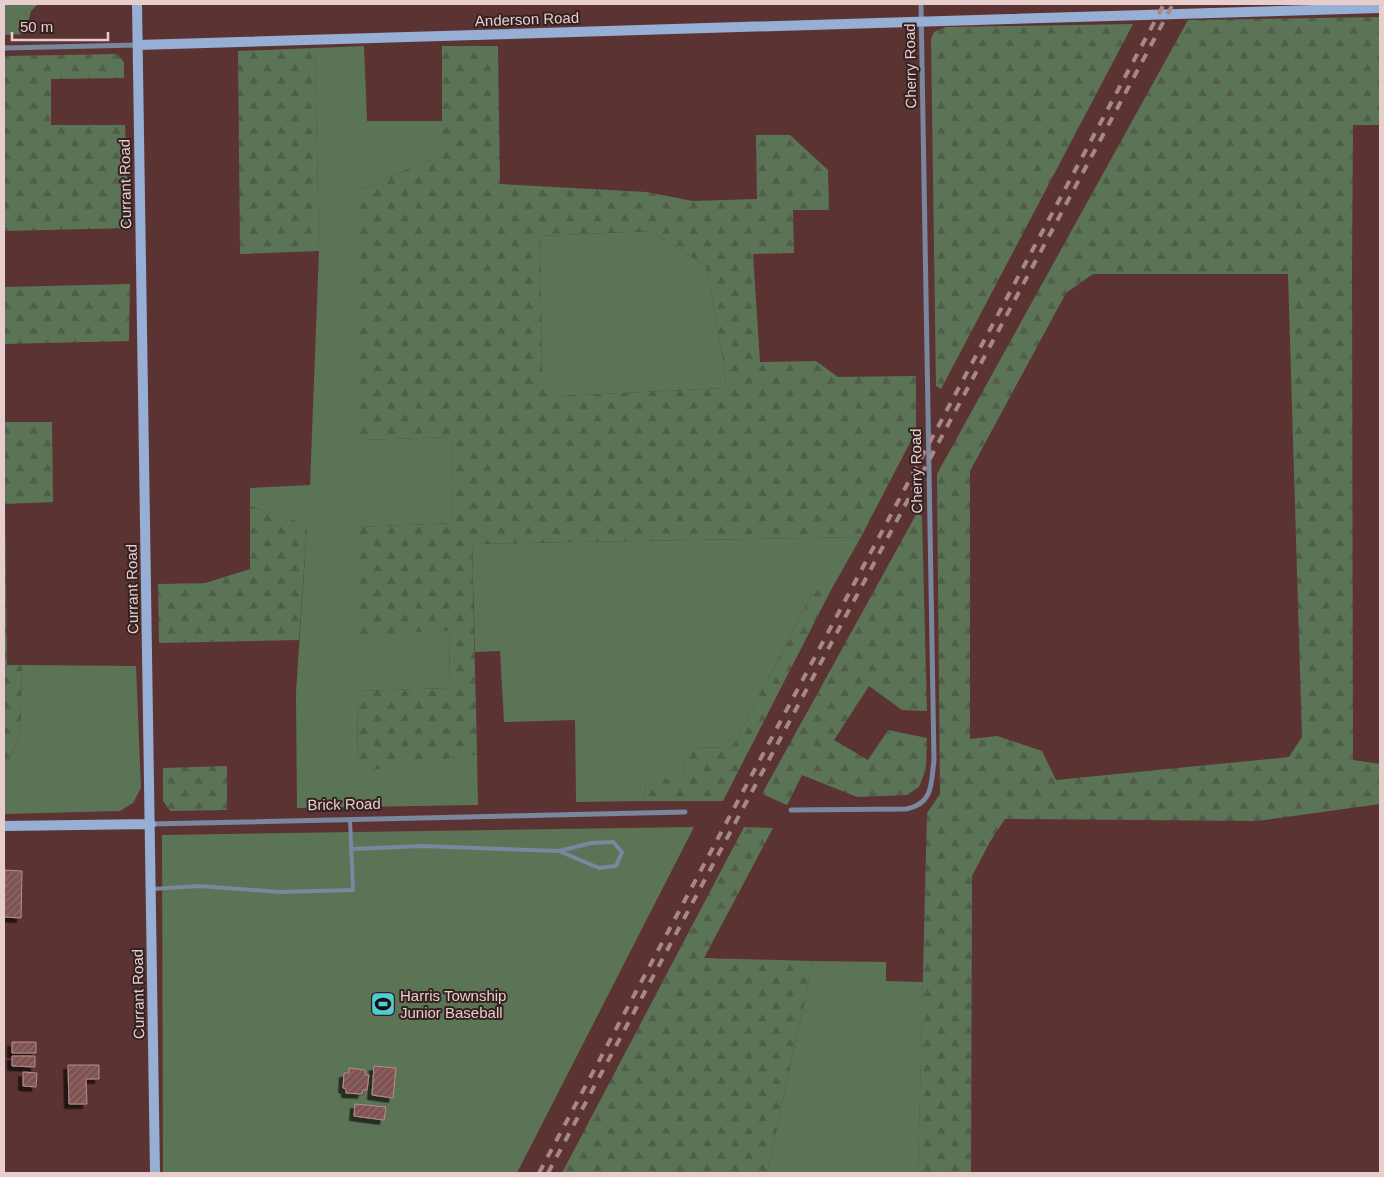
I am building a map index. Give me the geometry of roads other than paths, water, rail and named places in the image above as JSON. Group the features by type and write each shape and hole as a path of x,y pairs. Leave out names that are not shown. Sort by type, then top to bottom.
{"street":[{"name":"Currant Road","path":"137,4 155,1173"},
{"name":"Cherry Road","path":"791,810 906,809 918,805 925,799 930,790 934,760 921,4"},
{"name":"Anderson Road","path":"4,48 1380,8"},
{"name":"Brick Road","path":"4,826 685,812"}],"lane":[{"path":"152,890 199,886 280,892 354,890 350,819"},
{"path":"352,849 422,846 559,851 591,843 612,842 622,852 616,866 600,868 559,851"}],"railway":[{"path":"539,1173 1164,4"},
{"path":"548,1173 1173,4"}],"place":[{"name":"Harris Township Junior Baseball","path":"383,1004"}]}
